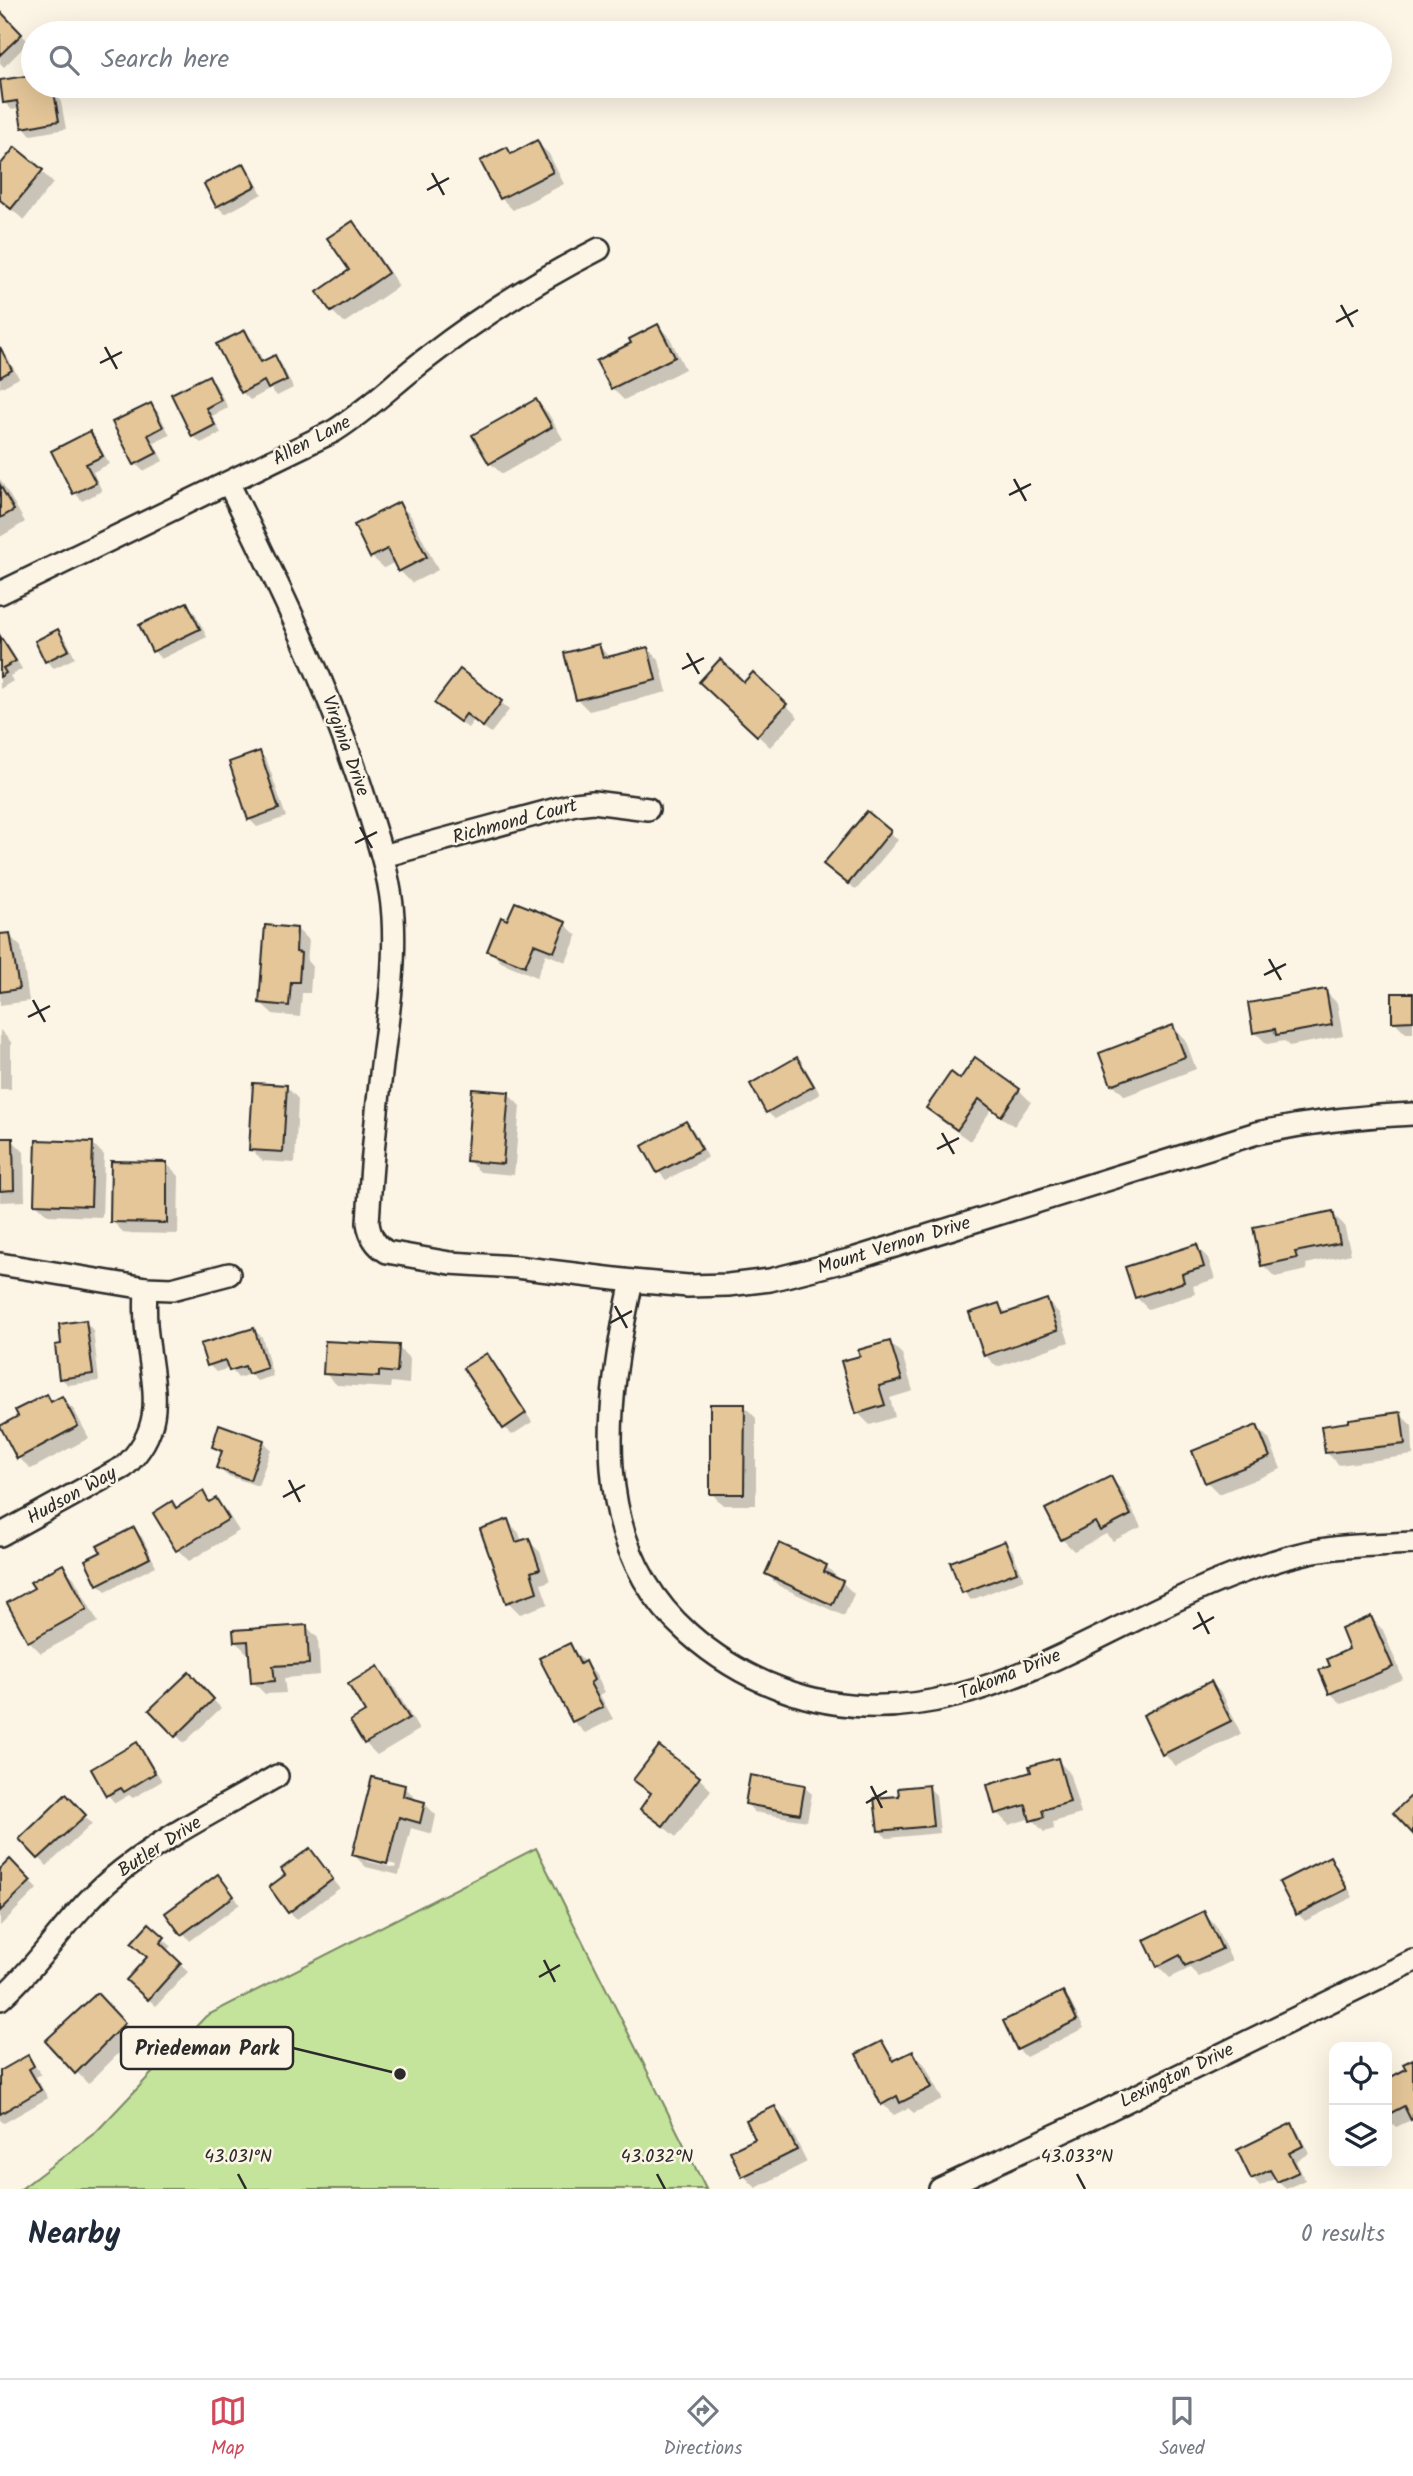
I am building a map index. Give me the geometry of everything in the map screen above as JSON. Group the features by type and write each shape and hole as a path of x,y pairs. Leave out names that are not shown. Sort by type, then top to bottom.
{"street":[{"name":"Allen Lane","path":"0,593 229,484 343,426 479,319 554,272 599,249"},
{"name":"Virginia Drive","path":"229,484 304,641 330,703 358,775 383,856 393,917 393,954 373,1139 368,1223 370,1235"},
{"name":"Richmond Court","path":"383,856 575,804 593,802 648,809"},
{"name":"Mount Vernon Drive","path":"370,1235 379,1247 387,1252 425,1258 688,1286 728,1285 771,1280 853,1259 1257,1133 1295,1125 1413,1114"},
{"path":"0,1264 172,1289 229,1274"},
{"name":"Takoma Drive","path":"632,1281 620,1346 611,1446 611,1480 629,1554 654,1598 708,1651 738,1670 804,1698 832,1704 880,1708 954,1698 1009,1679 1216,1582 1266,1564 1310,1552 1413,1543"},
{"name":"Hudson Way","path":"0,1535 124,1467 146,1441 155,1415 156,1393 146,1324 146,1287"},
{"name":"Butler Drive","path":"0,1998 23,1979 107,1882 151,1848 277,1776"},
{"name":"Lexington Drive","path":"940,2189 1413,1961"}],"green space":[{"path":"536,1848 706,2189 21,2189 96,2132 206,2016"}],"building":[{"path":"0,11 21,35 0,55"},
{"path":"21,77 21,98 55,98 59,121 22,128 17,101 3,103 0,80"},
{"path":"537,140 553,172 500,199 480,161 507,147 511,154"},
{"path":"15,147 43,170 11,209 0,200 0,165"},
{"path":"244,163 256,186 216,207 204,184"},
{"path":"353,221 388,273 331,312 317,292 349,270 327,238"},
{"path":"658,324 675,357 611,389 596,361 631,343 629,339"},
{"path":"245,330 261,362 275,355 287,380 268,389 264,381 241,393 216,344"},
{"path":"0,347 12,370 0,377"},
{"path":"209,375 221,400 206,408 215,425 192,437 171,394"},
{"path":"536,399 552,427 489,464 472,435"},
{"path":"151,403 163,427 148,435 157,453 134,465 112,422"},
{"path":"90,431 103,456 86,464 96,483 73,494 51,451"},
{"path":"0,485 14,510 0,518"},
{"path":"399,502 427,557 398,572 387,549 370,558 354,525"},
{"path":"187,602 200,629 152,652 139,625"},
{"path":"58,629 69,650 45,662 35,641"},
{"path":"0,636 16,661 3,668 6,673 0,677"},
{"path":"599,644 603,658 648,647 656,680 576,700 564,653"},
{"path":"720,659 744,682 753,672 787,704 757,736 699,682"},
{"path":"460,669 502,701 483,727 466,714 460,722 434,703"},
{"path":"260,751 279,809 248,820 229,762"},
{"path":"867,811 891,831 848,884 823,864"},
{"path":"515,902 566,922 554,952 534,944 525,966 487,951 501,917 507,920"},
{"path":"265,925 297,928 296,952 301,953 299,982 291,982 289,1006 259,1003"},
{"path":"10,933 19,989 0,992 0,934"},
{"path":"1326,989 1332,1025 1276,1035 1275,1029 1253,1033 1248,1003"},
{"path":"1392,993 1413,993 1413,1021 1392,1022"},
{"path":"1173,1025 1185,1057 1111,1085 1099,1053"},
{"path":"797,1057 814,1086 766,1113 750,1084"},
{"path":"975,1057 1020,1089 1001,1116 979,1099 957,1130 926,1108 951,1072 960,1079"},
{"path":"253,1083 287,1085 283,1152 249,1150"},
{"path":"472,1089 509,1092 503,1164 466,1161"},
{"path":"686,1121 702,1149 657,1173 642,1146"},
{"path":"0,1138 13,1138 14,1190 0,1191"},
{"path":"36,1140 93,1142 91,1206 34,1204"},
{"path":"111,1161 167,1162 167,1223 110,1222"},
{"path":"1333,1211 1340,1243 1295,1252 1297,1258 1261,1266 1253,1227"},
{"path":"1197,1244 1204,1267 1182,1274 1184,1282 1135,1298 1125,1267"},
{"path":"1047,1299 1058,1330 984,1356 969,1313 999,1303 1003,1314"},
{"path":"86,1320 93,1374 59,1379 55,1345 61,1344 59,1324"},
{"path":"254,1328 267,1368 248,1374 245,1366 229,1371 225,1360 207,1366 200,1344"},
{"path":"325,1341 399,1345 397,1373 379,1371 379,1377 323,1374"},
{"path":"890,1341 902,1380 879,1386 885,1405 856,1414 841,1361 860,1356 858,1350"},
{"path":"487,1353 526,1413 503,1429 463,1368"},
{"path":"47,1394 51,1402 62,1396 78,1426 17,1459 0,1426 18,1416 15,1410"},
{"path":"710,1404 745,1404 744,1494 710,1494"},
{"path":"1401,1412 1405,1444 1325,1453 1321,1426"},
{"path":"219,1424 264,1440 250,1480 216,1468 222,1451 212,1447"},
{"path":"1257,1425 1270,1457 1205,1483 1192,1451"},
{"path":"1111,1476 1131,1515 1100,1531 1095,1522 1061,1540 1045,1509"},
{"path":"203,1491 209,1502 216,1498 229,1519 176,1551 153,1513 172,1501 176,1508"},
{"path":"508,1519 516,1542 529,1538 540,1569 531,1572 537,1592 506,1603 480,1529"},
{"path":"134,1527 150,1558 97,1585 85,1560 101,1552 97,1546"},
{"path":"1005,1541 1017,1572 962,1593 950,1562"},
{"path":"779,1543 827,1565 824,1572 843,1581 832,1605 765,1574"},
{"path":"63,1564 87,1609 28,1642 7,1603 34,1588 30,1582"},
{"path":"1371,1616 1393,1667 1329,1694 1319,1670 1330,1666 1327,1659 1349,1649 1341,1629"},
{"path":"307,1625 309,1664 273,1666 275,1681 251,1683 248,1641 234,1642 233,1630"},
{"path":"570,1643 580,1664 585,1661 594,1680 590,1683 603,1707 572,1722 539,1658"},
{"path":"378,1666 409,1718 364,1744 350,1721 365,1712 348,1684"},
{"path":"189,1672 214,1699 175,1737 149,1710"},
{"path":"1211,1681 1231,1721 1162,1755 1143,1715"},
{"path":"137,1742 155,1773 124,1792 121,1788 106,1796 91,1769"},
{"path":"659,1746 700,1777 663,1826 640,1809 651,1793 633,1780"},
{"path":"1058,1758 1070,1802 1042,1810 1044,1817 1030,1821 1026,1805 995,1814 987,1785 1031,1772 1029,1766"},
{"path":"750,1775 805,1785 800,1814 745,1804"},
{"path":"372,1777 405,1785 403,1796 425,1802 420,1823 399,1817 387,1864 352,1855"},
{"path":"929,1785 933,1826 878,1831 874,1798 899,1796 898,1788"},
{"path":"66,1794 86,1815 38,1859 19,1839"},
{"path":"1413,1794 1413,1834 1393,1813"},
{"path":"310,1848 333,1879 288,1913 269,1887 285,1875 281,1869"},
{"path":"1330,1856 1347,1889 1296,1915 1279,1882"},
{"path":"10,1859 31,1881 0,1911 0,1869"},
{"path":"218,1874 234,1896 181,1935 165,1913"},
{"path":"1204,1911 1222,1949 1185,1966 1180,1955 1157,1967 1144,1940"},
{"path":"149,1923 165,1937 160,1943 181,1963 148,2000 126,1980 147,1957 131,1943"},
{"path":"1063,1991 1077,2020 1017,2050 1003,2021"},
{"path":"97,1993 125,2023 75,2074 45,2041"},
{"path":"882,2041 893,2061 913,2051 932,2087 900,2103 897,2096 881,2105 856,2054"},
{"path":"28,2055 34,2066 29,2069 41,2090 0,2114 0,2071"},
{"path":"1413,2059 1411,2120 1404,2106 1392,2112 1392,2076 1406,2069 1403,2064"},
{"path":"775,2106 797,2150 742,2177 730,2151 755,2139 746,2120"},
{"path":"1292,2123 1303,2146 1289,2153 1299,2172 1277,2182 1270,2170 1251,2179 1237,2150"}],"place":[{"name":"Priedeman Park","path":"400,2074"}]}
